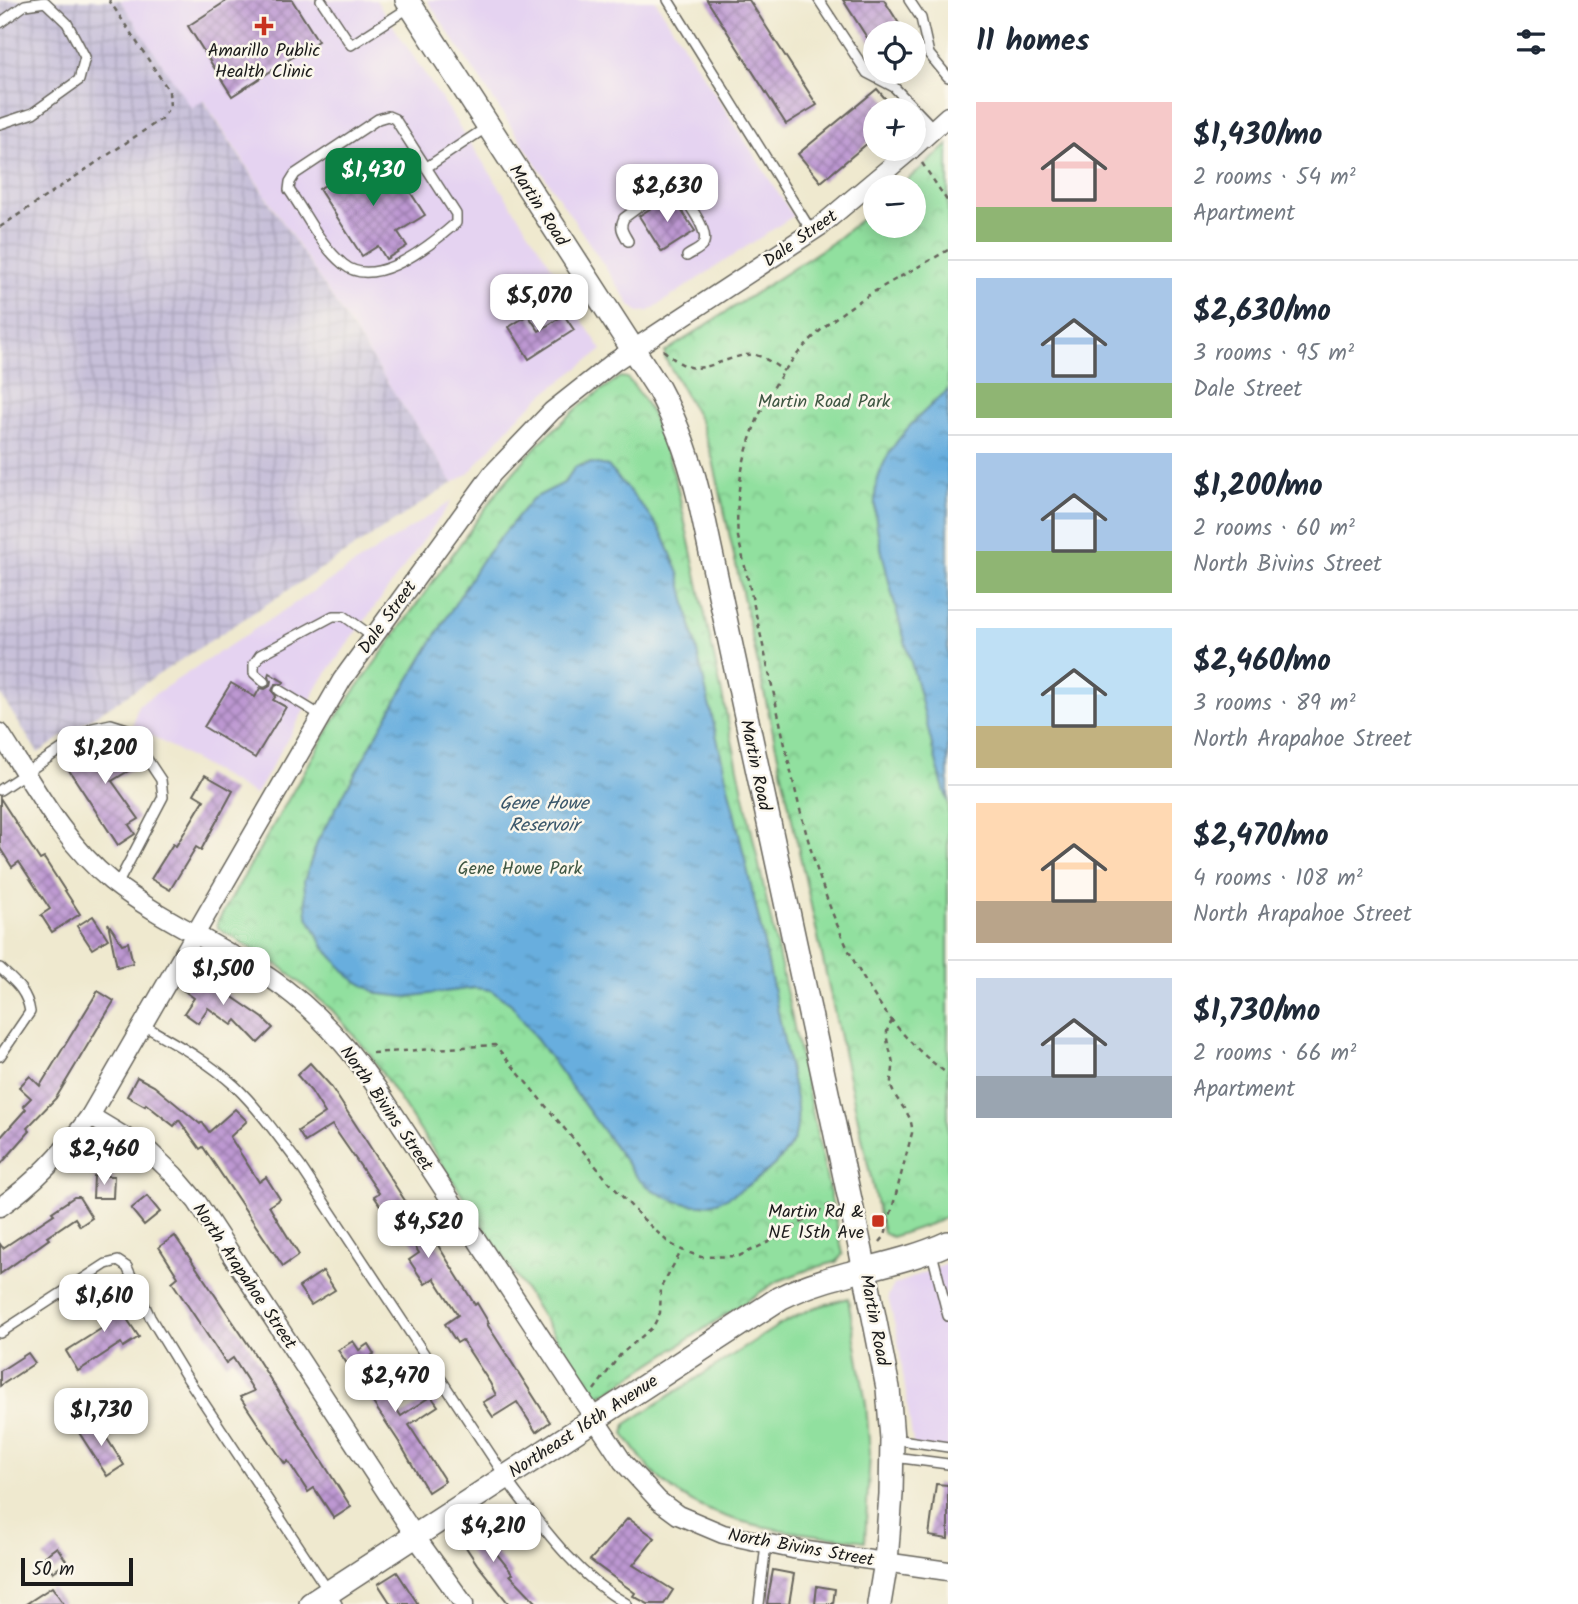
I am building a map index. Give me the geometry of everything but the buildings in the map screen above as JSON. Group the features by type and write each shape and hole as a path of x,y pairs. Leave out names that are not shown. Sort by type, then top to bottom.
{"street":[{"name":"Martin Road","path":"409,3 668,407 696,481 865,1269 888,1388 892,1448 886,1562 879,1604"},
{"name":"Dale Street","path":"926,140 948,116"},
{"name":"Dale Street","path":"0,1207 56,1160 90,1116 320,715 476,495 508,456 568,397 633,350 811,232 905,161"},
{"name":"North Bivins Street","path":"0,733 69,838 96,867 117,885 283,987 320,1019 351,1053 377,1088 623,1462 659,1501 694,1523 766,1545 886,1562"},
{"name":"North Arapahoe Street","path":"90,1116 150,1152 197,1202 415,1536 464,1604"},
{"name":"Northeast 16th Avenue","path":"325,1600 415,1536 780,1298 820,1281 940,1247"},
{"path":"886,1562 948,1572"}],"lane":[{"path":"321,0 351,45 409,3"},
{"path":"668,0 811,232"},
{"path":"819,0 867,74 894,87 934,129"},
{"path":"909,0 921,18 929,54 948,77"},
{"path":"0,23 23,3 45,2 67,23 85,57 79,80 33,113 0,124"},
{"path":"388,116 395,118 427,166 456,214 456,223 391,268 377,273 345,267 330,252 289,190 289,182 295,174 378,119 388,116"},
{"path":"427,166 488,126"},
{"path":"628,241 620,225 624,218 659,192 673,186 679,190 703,227 705,238 702,247 687,256"},
{"path":"264,682 254,673 254,664 260,655 333,616 344,617 373,637"},
{"path":"279,690 320,715"},
{"path":"0,790 93,728 111,724 127,729 161,780 163,797 117,885"},
{"path":"0,968 21,987 28,999 30,1012 0,1056"},
{"path":"143,1025 185,1049 233,1084 276,1133 505,1478 570,1559 594,1582 627,1604"},
{"path":"940,1247 948,1316"},
{"path":"0,1333 106,1264 118,1261 127,1267 150,1317 325,1600"},
{"path":"892,1448 948,1447"},
{"path":"892,1448 948,1464"},
{"path":"758,1604 766,1545"}],"path":[{"path":"0,227 160,120 170,108 169,91 109,0"},
{"path":"921,161 948,202"},
{"path":"948,250 846,311 822,328 799,351 784,371 757,421 747,447 738,500 738,537 788,760 817,872 852,954 869,986 916,1047 948,1074"},
{"path":"663,350 688,368 706,368 753,355 784,371"},
{"path":"880,1242 885,1236 913,1124 890,1082 893,1064 887,1046 886,1031 893,1020"},
{"path":"367,1054 495,1045 641,1217 669,1243 701,1257 739,1256 773,1240 834,1201"},
{"path":"590,1394 620,1355 653,1327 660,1313 660,1287 682,1250"}],"shaded area":[{"path":"0,0 120,0 191,108 203,101 453,483 38,753 0,694"},
{"path":"120,0 376,0 560,279 556,282 602,350 545,393 517,418 468,474 453,483 204,101 191,109"},
{"path":"427,0 655,0 793,216 649,311 639,312 631,306"},
{"path":"452,501 323,678 255,795 133,725 138,705"},
{"path":"948,1263 948,1454 914,1449 898,1340 888,1296 894,1285"}],"green space":[{"name":"Martin Road Park","path":"948,145 948,1215 939,1221 892,1237 883,1233 713,460 700,421 665,358 665,352 832,243 863,218 863,238 926,238 926,175 913,175"},
{"name":"Gene Howe Reservoir","path":"620,377 627,378 636,388 651,413 676,481 843,1254 836,1262 776,1282 603,1395 594,1395 369,1053 332,1010 281,967 218,928 217,923 334,720 500,488 538,444 581,405"},
{"path":"848,1298 866,1404 870,1453 865,1541 755,1525 702,1507 678,1494 657,1476 624,1434 626,1424 779,1325 813,1308"}],"water":[{"path":"948,390 948,802 878,536 875,507 880,472 894,445 914,421"},
{"name":"Gene Howe Reservoir","path":"591,463 608,466 648,513 663,535 679,573 761,929 796,1099 798,1120 795,1136 787,1151 767,1171 740,1190 727,1198 703,1205 686,1204 669,1198 639,1180 511,1004 490,990 475,988 406,997 379,994 350,977 324,947 307,915 304,881 318,840 393,706 481,561 532,499 564,483 575,467"}],"place":[{"name":"Amarillo Public Health Clinic","path":"264,26"},
{"name":"Martin Rd & NE 15th Ave","path":"878,1221"}],"park label":[{"name":"Gene Howe Park","path":"520,868"}]}
